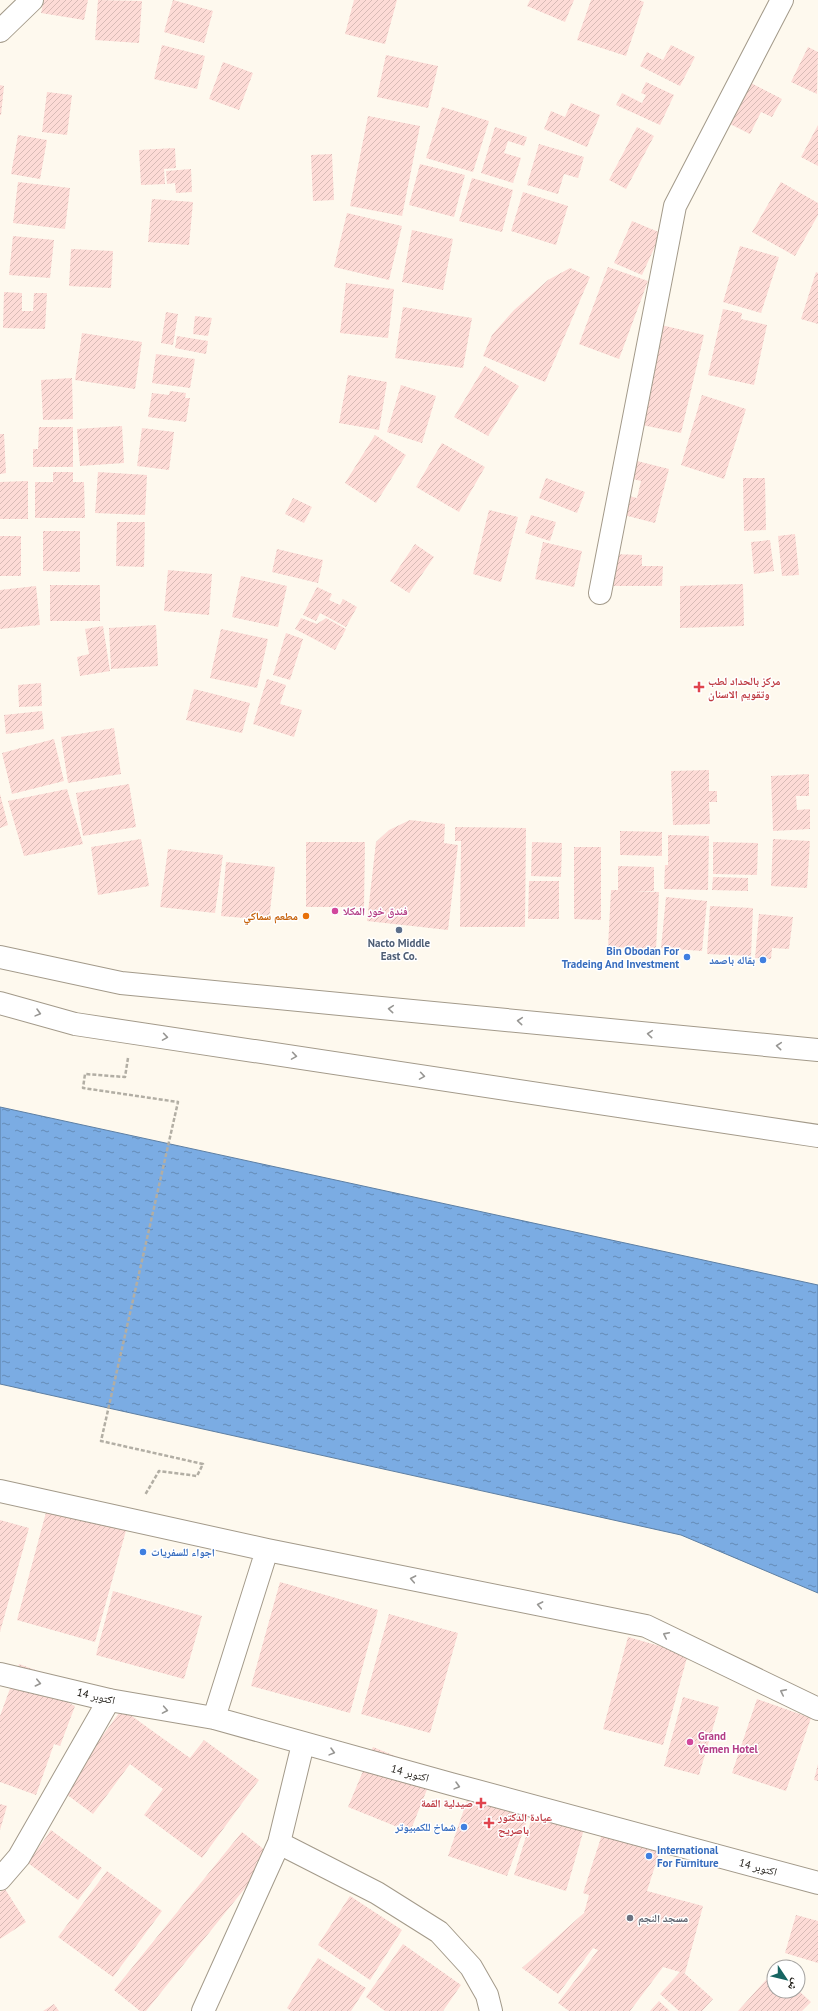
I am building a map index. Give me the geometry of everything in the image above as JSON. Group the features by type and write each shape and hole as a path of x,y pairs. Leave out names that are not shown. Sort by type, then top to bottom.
{"main road":[{"path":"0,31 32,0"},
{"path":"600,593 675,206 782,0"},
{"path":"0,957 120,983 818,1050"},
{"path":"0,1003 75,1024 818,1136"},
{"path":"0,1491 267,1550 646,1626 818,1709"},
{"path":"214,1718 267,1550"},
{"name":"14 اكتوبر","path":"0,1674 109,1700 214,1718 303,1744 818,1883"},
{"path":"0,1879 9,1870 27,1844 109,1700"},
{"path":"203,2011 279,1843 303,1744"},
{"path":"279,1843 377,1893 438,1932 471,1966 488,1995 491,2011"}],"path":[{"path":"131,1520 159,1471 197,1476 203,1464 100,1441 178,1102 83,1088 85,1074 125,1077 132,1032"}],"water":[{"path":"0,1107 818,1285 818,1593 681,1535 0,1384"}],"building":[{"path":"44,0 88,0 84,20 41,13"},
{"path":"98,0 142,1 139,43 95,40"},
{"path":"173,0 213,11 204,43 164,32"},
{"path":"354,0 397,0 385,44 345,34"},
{"path":"530,0 574,0 565,22 527,6"},
{"path":"591,0 639,0 644,2 626,56 577,40"},
{"path":"162,45 205,56 197,89 154,79"},
{"path":"671,45 695,57 680,86 640,66 647,52 663,60"},
{"path":"808,47 818,52 817,94 791,82"},
{"path":"386,55 438,66 428,108 377,97"},
{"path":"223,62 253,73 239,110 209,99"},
{"path":"747,81 782,99 772,117 761,112 750,134 726,122"},
{"path":"646,82 674,95 660,125 616,105 622,93 642,103 646,95 641,93"},
{"path":"0,85 4,86 1,115 0,115"},
{"path":"47,92 72,95 67,135 42,132"},
{"path":"571,103 600,115 587,147 544,129 551,111 565,117"},
{"path":"442,107 489,121 473,172 426,158"},
{"path":"368,116 420,126 402,216 350,206"},
{"path":"818,125 818,166 801,157"},
{"path":"495,127 527,137 524,146 508,141 504,153 521,158 513,183 481,173"},
{"path":"637,127 654,136 626,189 609,180"},
{"path":"18,135 47,140 40,179 11,174"},
{"path":"539,144 584,157 578,178 564,174 558,194 527,185"},
{"path":"175,148 176,168 164,169 165,184 141,185 139,150"},
{"path":"332,154 334,200 313,201 311,155"},
{"path":"420,164 465,175 454,217 409,205"},
{"path":"191,169 192,192 176,193 175,183 167,184 166,171"},
{"path":"472,178 513,190 502,232 459,221"},
{"path":"18,182 70,188 65,229 13,223"},
{"path":"781,182 818,203 818,215 795,256 752,232"},
{"path":"523,192 568,206 556,245 511,231"},
{"path":"152,199 193,202 189,245 148,242"},
{"path":"347,213 402,226 389,280 334,267"},
{"path":"632,221 661,233 642,275 614,263"},
{"path":"412,230 453,239 443,290 402,282"},
{"path":"13,236 54,240 50,278 9,275"},
{"path":"740,246 779,257 761,313 723,302"},
{"path":"71,249 113,251 111,288 69,286"},
{"path":"608,267 648,281 619,359 579,344"},
{"path":"570,268 590,277 545,382 483,356 492,335 514,310 548,280"},
{"path":"816,272 818,273 818,324 801,319"},
{"path":"346,283 394,289 388,338 340,333"},
{"path":"4,292 22,293 22,311 33,311 34,293 47,293 45,329 3,328"},
{"path":"403,307 472,318 463,368 395,358"},
{"path":"723,309 742,313 741,319 767,325 754,385 708,375"},
{"path":"166,312 178,314 173,345 161,343"},
{"path":"195,316 212,318 208,336 193,334"},
{"path":"661,325 704,335 681,433 637,424"},
{"path":"82,333 142,342 135,389 75,380"},
{"path":"177,336 208,341 206,354 175,348"},
{"path":"156,354 195,359 190,388 152,383"},
{"path":"485,366 519,386 488,436 454,417"},
{"path":"348,375 387,382 379,430 339,423"},
{"path":"72,378 73,419 43,420 41,380"},
{"path":"401,385 436,396 422,443 387,432"},
{"path":"170,391 186,393 185,398 190,398 186,422 148,417 152,393 169,395"},
{"path":"702,395 746,409 724,479 681,465"},
{"path":"122,426 124,463 80,466 77,429"},
{"path":"39,427 73,427 73,467 33,467 33,449 38,449"},
{"path":"142,428 174,432 169,470 137,466"},
{"path":"0,434 4,434 6,473 0,474"},
{"path":"375,435 406,455 376,503 345,483"},
{"path":"442,443 485,467 459,512 416,487"},
{"path":"629,459 669,469 655,523 616,513 621,494 637,498 641,481 625,477"},
{"path":"53,472 73,472 73,482 84,482 85,518 35,518 35,482 53,482"},
{"path":"98,472 147,475 145,515 95,513"},
{"path":"546,478 585,492 577,513 539,498"},
{"path":"743,478 765,478 766,530 744,531"},
{"path":"28,481 28,519 0,519 0,482"},
{"path":"293,498 312,507 304,523 285,514"},
{"path":"489,510 518,517 501,582 473,574"},
{"path":"531,515 556,522 550,541 525,533"},
{"path":"117,522 145,522 144,567 116,566"},
{"path":"43,531 80,531 80,572 43,571"},
{"path":"795,534 799,575 782,576 778,536"},
{"path":"0,536 21,536 21,576 0,576"},
{"path":"770,540 774,571 754,574 751,542"},
{"path":"543,542 582,551 574,587 535,579"},
{"path":"415,544 434,557 409,593 390,581"},
{"path":"277,549 323,560 318,583 272,572"},
{"path":"612,554 642,555 642,566 663,566 662,586 612,586"},
{"path":"168,570 212,574 209,615 164,611"},
{"path":"241,576 287,586 278,627 232,617"},
{"path":"743,584 744,626 680,628 680,586"},
{"path":"50,585 100,585 100,621 50,621"},
{"path":"36,586 40,625 0,629 0,590"},
{"path":"317,587 332,594 329,600 340,605 343,599 357,607 346,627 320,613 316,621 303,615"},
{"path":"301,618 317,624 326,618 346,629 335,650 295,629"},
{"path":"156,625 158,666 111,669 109,628"},
{"path":"103,626 110,671 80,676 77,657 89,654 85,629"},
{"path":"221,629 268,639 257,688 210,678"},
{"path":"286,633 303,639 290,680 273,675"},
{"path":"267,679 286,685 280,704 302,710 294,737 253,724"},
{"path":"41,683 42,706 19,707 18,685"},
{"path":"194,689 250,703 242,733 186,720"},
{"path":"42,711 44,729 6,734 4,715"},
{"path":"114,728 121,774 68,783 61,737"},
{"path":"54,739 64,781 12,794 2,753"},
{"path":"709,770 709,791 717,791 717,802 709,802 710,824 673,825 671,771"},
{"path":"809,774 809,796 796,796 797,810 810,809 810,829 773,831 771,776"},
{"path":"129,784 136,827 83,836 76,793"},
{"path":"67,789 83,844 24,856 8,801"},
{"path":"0,794 8,825 0,828"},
{"path":"410,820 445,824 444,843 458,845 448,930 367,921 376,842 389,830"},
{"path":"455,827 526,828 525,927 460,927 461,841 455,841"},
{"path":"620,831 662,832 662,856 620,855"},
{"path":"668,835 709,836 708,890 664,889 665,865 668,865"},
{"path":"141,839 149,886 98,895 91,847"},
{"path":"773,839 810,841 807,888 771,886"},
{"path":"306,842 365,842 364,907 306,907"},
{"path":"532,842 562,843 561,877 531,876"},
{"path":"713,842 758,843 757,875 713,874"},
{"path":"574,847 601,847 601,920 574,919"},
{"path":"168,849 223,855 215,913 160,907"},
{"path":"226,862 275,867 269,920 221,916"},
{"path":"618,866 654,867 654,891 633,891 659,892 656,949 608,947 611,890 618,890"},
{"path":"713,877 748,878 748,891 712,890"},
{"path":"529,881 559,881 559,919 528,919"},
{"path":"666,897 707,901 702,951 661,948"},
{"path":"710,906 753,908 751,956 707,954"},
{"path":"759,914 793,917 789,949 772,948 771,959 755,958"},
{"path":"48,1505 127,1527 95,1642 17,1620"},
{"path":"0,1520 29,1528 0,1632"},
{"path":"280,1582 378,1610 350,1713 251,1686"},
{"path":"113,1591 202,1616 184,1679 96,1655"},
{"path":"389,1614 458,1633 430,1733 361,1714"},
{"path":"628,1637 688,1654 663,1745 603,1729"},
{"path":"19,1664 76,1685 69,1703 75,1706 60,1746 54,1744 36,1795 0,1782 0,1716"},
{"path":"683,1697 719,1707 699,1775 664,1766"},
{"path":"757,1699 811,1718 786,1791 732,1773"},
{"path":"122,1709 190,1758 204,1740 259,1780 202,1858 144,1815 163,1789 130,1764 93,1814 62,1791"},
{"path":"373,1747 434,1772 410,1832 348,1807"},
{"path":"818,1764 818,1781 814,1780"},
{"path":"472,1786 532,1807 507,1876 448,1856"},
{"path":"0,1804 7,1806 0,1830"},
{"path":"533,1814 584,1829 566,1891 514,1875"},
{"path":"605,1825 662,1844 647,1891 703,1906 685,1973 683,1972 713,1999 702,2011 679,2011 660,1994 680,1972 663,1967 630,2011 569,2011 558,2003 598,1950 593,1948 558,1994 522,1968 584,1913 589,1895 583,1893"},
{"path":"51,1830 102,1868 78,1900 28,1863"},
{"path":"242,1832 266,1851 256,1863 262,1867 146,2011 140,2011 114,1990"},
{"path":"107,1871 162,1911 113,1977 58,1937"},
{"path":"5,1889 26,1922 0,1939 0,1892"},
{"path":"350,1896 402,1930 370,1980 318,1945"},
{"path":"796,1915 818,1921 818,1963 785,1953"},
{"path":"403,1944 461,1985 443,2011 385,2011 366,1997"},
{"path":"318,1958 366,1988 351,2011 291,2011 287,2008"},
{"path":"766,1980 766,1999 806,1999 806,1997 811,2002 802,2011 738,2011"},
{"path":"659,2001 670,2011 650,2011"},
{"path":"54,2004 59,2011 43,2011"}],"place":[{"name":"مركز بالحداد لطب وتقويم الاسنان","path":"699,687"},
{"name":"فندق خور المكلا","path":"335,911"},
{"name":"مطعم سماكي","path":"306,916"},
{"name":"Nacto Middle East Co.","path":"399,930"},
{"name":"Bin Obodan For Tradeing And Investment","path":"687,957"},
{"name":"بقاله باصمد","path":"763,960"},
{"name":"اجواء للسفريات","path":"143,1552"},
{"name":"Grand Yemen Hotel","path":"690,1742"},
{"name":"صيدلية القمة","path":"481,1803"},
{"name":"عيادة الدكتور باصريح","path":"489,1823"},
{"name":"شماخ للكمبيوتر","path":"464,1827"},
{"name":"International For Furniture","path":"649,1856"},
{"name":"مسجد النجم","path":"630,1918"}]}
